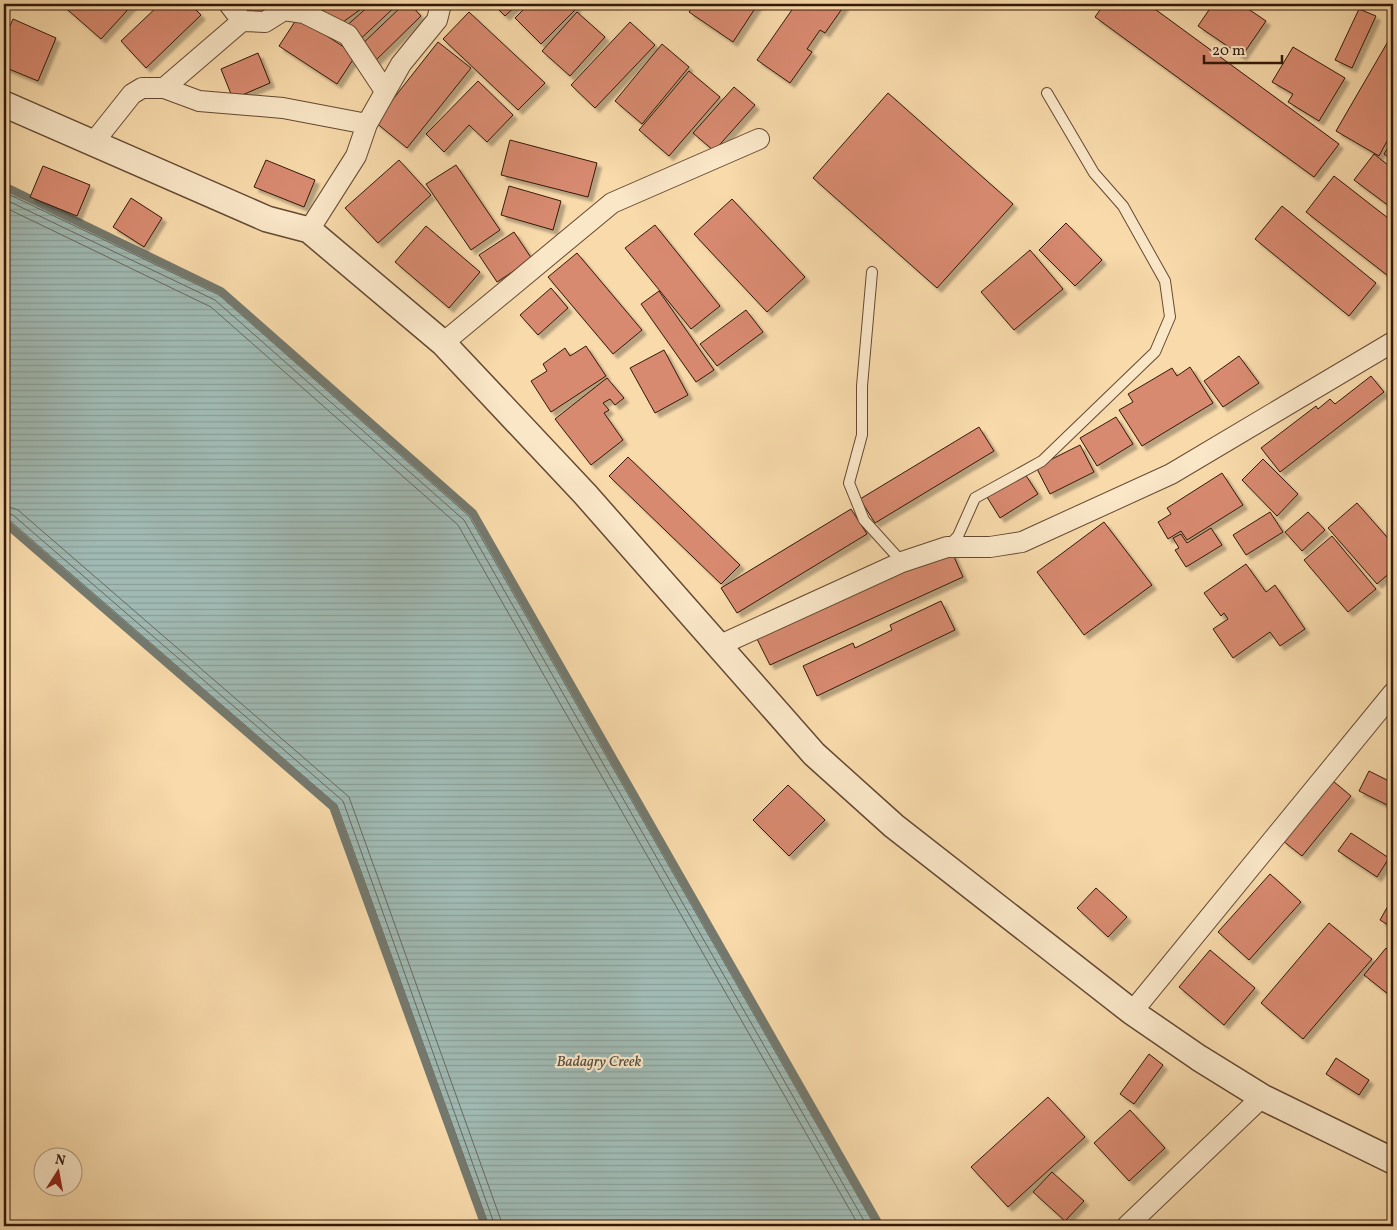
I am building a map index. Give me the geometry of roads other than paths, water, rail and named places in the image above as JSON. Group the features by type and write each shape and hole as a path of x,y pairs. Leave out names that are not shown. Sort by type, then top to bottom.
{"street":[{"path":"229,4 242,21"},
{"path":"310,230 356,156 367,124 401,64 437,20 441,4"},
{"path":"164,88 242,21 265,22 284,10 313,18 348,35 386,91"},
{"path":"93,142 132,94 142,88 164,88 198,101 283,108 367,124"},
{"path":"4,104 267,219 310,230 443,343 585,494 814,754 894,826 1132,1012 1262,1097 1393,1160"},
{"path":"443,343 612,203 759,139"},
{"path":"718,646 902,562 946,547 990,547 1022,542 1171,474 1393,342"},
{"path":"1132,1012 1393,693"},
{"path":"1127,1226 1262,1097"}],"lane":[{"path":"946,547 958,536 975,498 1042,461 1155,352 1170,317 1165,281 1123,206 1094,173 1047,93"},
{"path":"872,272 862,377 862,434 849,483 864,520 902,562"}],"water":[{"name":"Badagry Creek","path":"4,186 221,291 473,513 880,1226 485,1226 333,807 4,522"}],"waterway":[{"path":"4,186 221,291 473,513 880,1226"},
{"path":"4,522 333,807 485,1226"}]}
